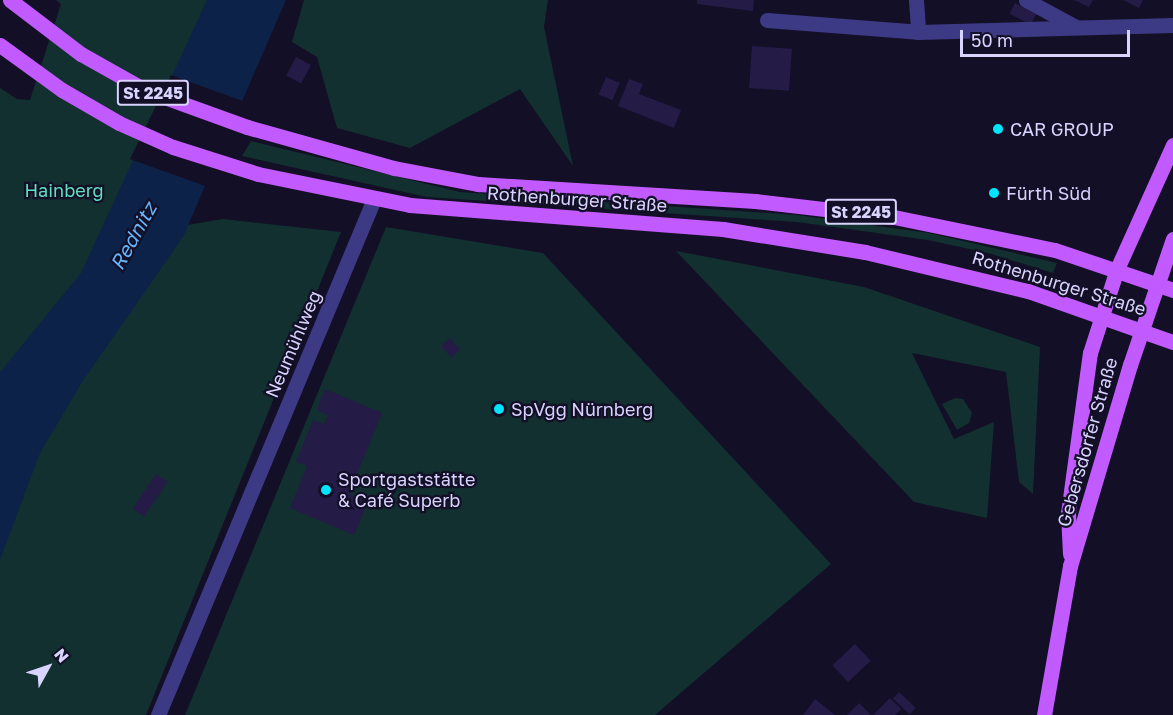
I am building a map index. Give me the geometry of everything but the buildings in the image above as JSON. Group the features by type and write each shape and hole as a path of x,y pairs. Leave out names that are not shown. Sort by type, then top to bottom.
{"main road":[{"name":"Rothenburger Straße","path":"10,0 38,24 145,90 279,136 394,168 466,183 848,211 1014,240 1117,269 1173,290"},
{"name":"Rothenburger Straße","path":"0,45 18,61 90,107 147,137 258,174 374,199 473,212 723,229 930,265 1101,314 1173,342"},
{"name":"Gebersdorfer Straße","path":"1070,566 1068,513 1090,353 1117,269 1173,145"},
{"name":"Gebersdorfer Straße","path":"1044,715 1070,566 1141,329 1173,239"}],"street":[{"path":"916,0 918,32"},
{"path":"1026,0 1077,28"},
{"path":"767,20 918,32 1173,25"},
{"name":"Neumühlweg","path":"158,715 374,199"}],"green space":[{"name":"Hainberg","path":"56,0 207,0 109,238 223,219 341,232 146,715 0,715 0,88 17,99 30,100 61,4"},
{"path":"304,0 548,0 544,27 573,166 520,89 410,148 337,128 317,57 292,42"},
{"path":"251,141 460,192 797,215 929,233 1057,263 1053,273 988,253 928,240 797,222 427,197 242,156"},
{"name":"SpVgg Nürnberg","path":"386,227 543,253 831,564 655,715 185,715"},
{"path":"676,251 864,287 1040,347 1033,494 1019,482 1006,372 912,353 954,439 994,422 987,518 914,502"},
{"path":"955,398 963,399 972,413 969,423 957,430 942,404"}],"water":[{"name":"Rednitz","path":"207,0 286,0 183,237 82,382 40,453 0,560 0,372 81,273"}],"pier":[{"path":"171,75 245,102 208,187 130,159"}],"place":[{"name":"CAR GROUP","path":"998,129"},
{"name":"Fürth Süd","path":"994,193"},
{"name":"SpVgg Nürnberg","path":"499,409"},
{"name":"Sportgaststätte & Café Superb","path":"326,490"}]}
